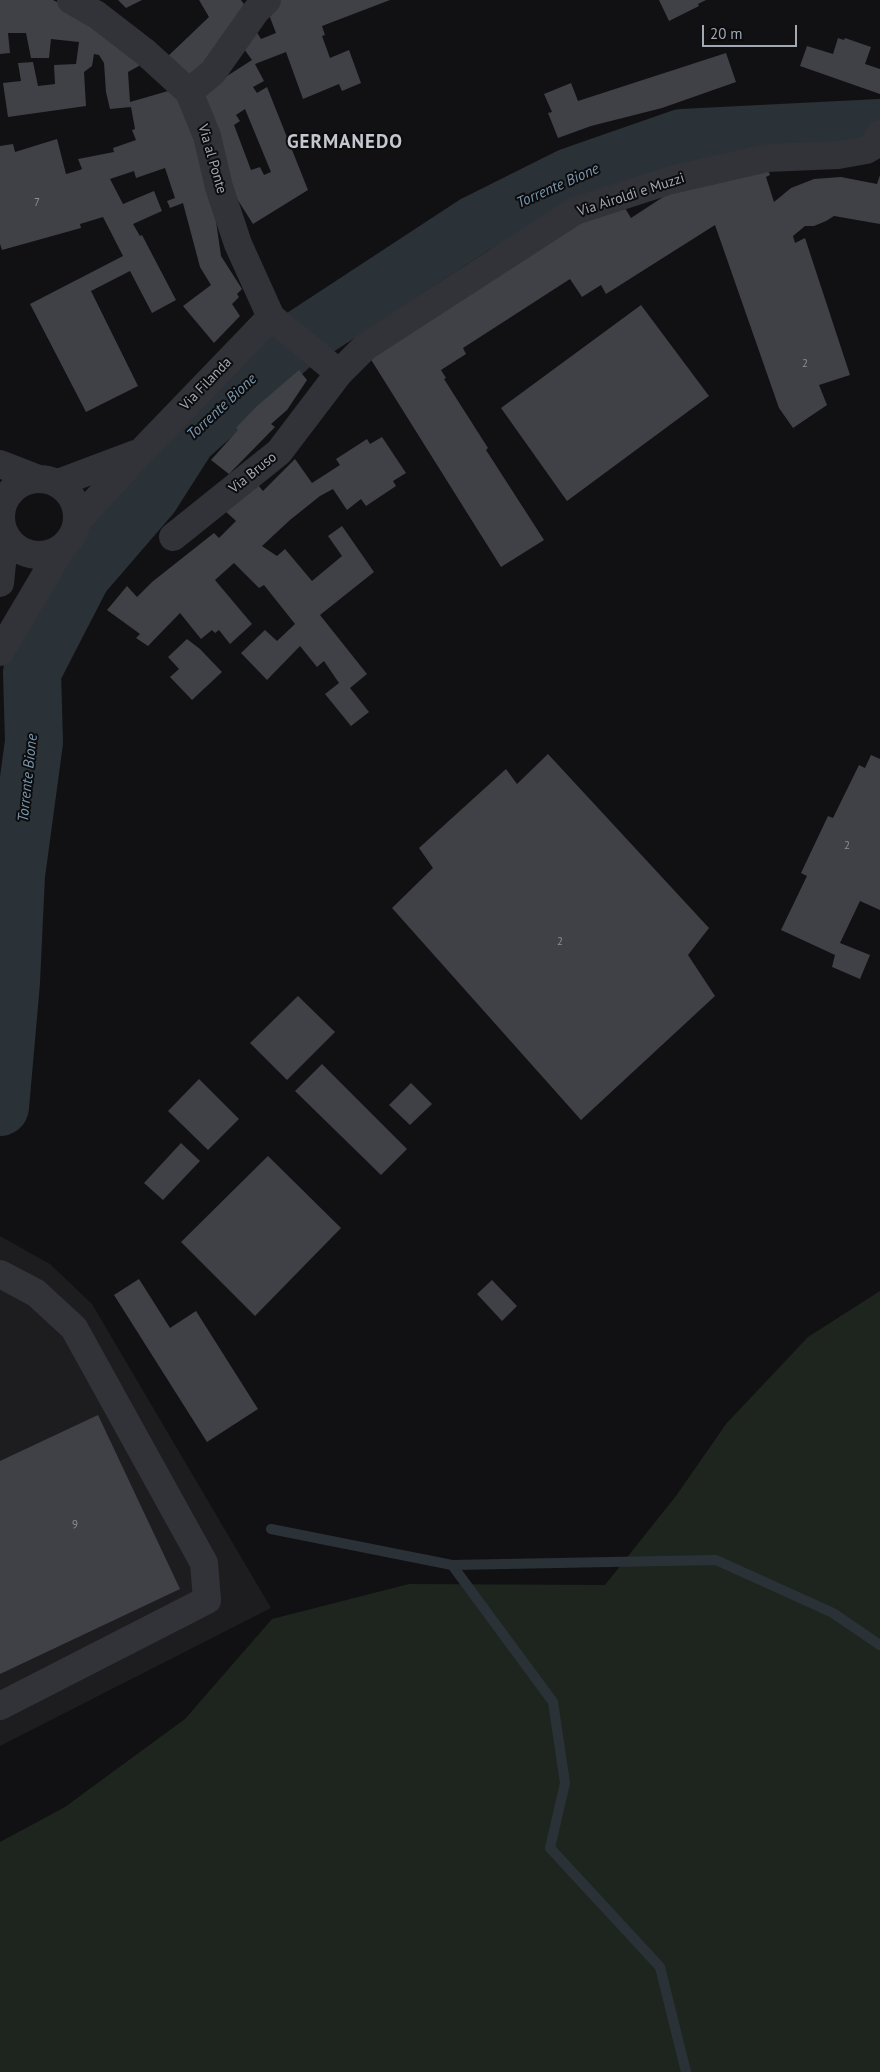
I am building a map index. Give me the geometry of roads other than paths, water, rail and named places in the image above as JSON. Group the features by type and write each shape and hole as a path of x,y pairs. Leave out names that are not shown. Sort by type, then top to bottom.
{"street":[{"name":"Via al Ponte","path":"71,0 97,16 145,52 188,92 207,136 219,187 238,244 280,324"},
{"path":"188,92 213,72 256,11 267,0"},
{"name":"Via Airoldi e Muzzi","path":"330,365 365,347 575,211 671,180 758,160 853,154 866,150 877,142"},
{"path":"280,324 330,365"},
{"name":"Via Filanda","path":"0,652 61,548 75,532 77,521 141,452 280,324"},
{"name":"Via Bruso","path":"173,537 279,452 330,365"},
{"name":"Via Filanda","path":"0,582 5,534 1,522 1,509 6,497 14,488 25,481 47,480 141,452"},
{"path":"0,464 47,480 67,490 74,499 77,521"},
{"path":"5,534 13,545 24,552 43,554 61,548"},
{"path":"0,1274 36,1293 74,1328 152,1465 204,1563 207,1600 0,1706"}],"waterway":[{"name":"Torrente Bione","path":"0,1107 11,982 16,875 34,742 32,672 82,575 151,495 188,437 291,345 474,225 570,177 682,138 880,128"},
{"path":"271,1529 452,1565 553,1702 565,1783 550,1848 660,1967 686,2072"},
{"path":"452,1565 716,1560 833,1613 880,1645"}],"district":[{"name":"GERMANEDO","path":"345,143"}]}
